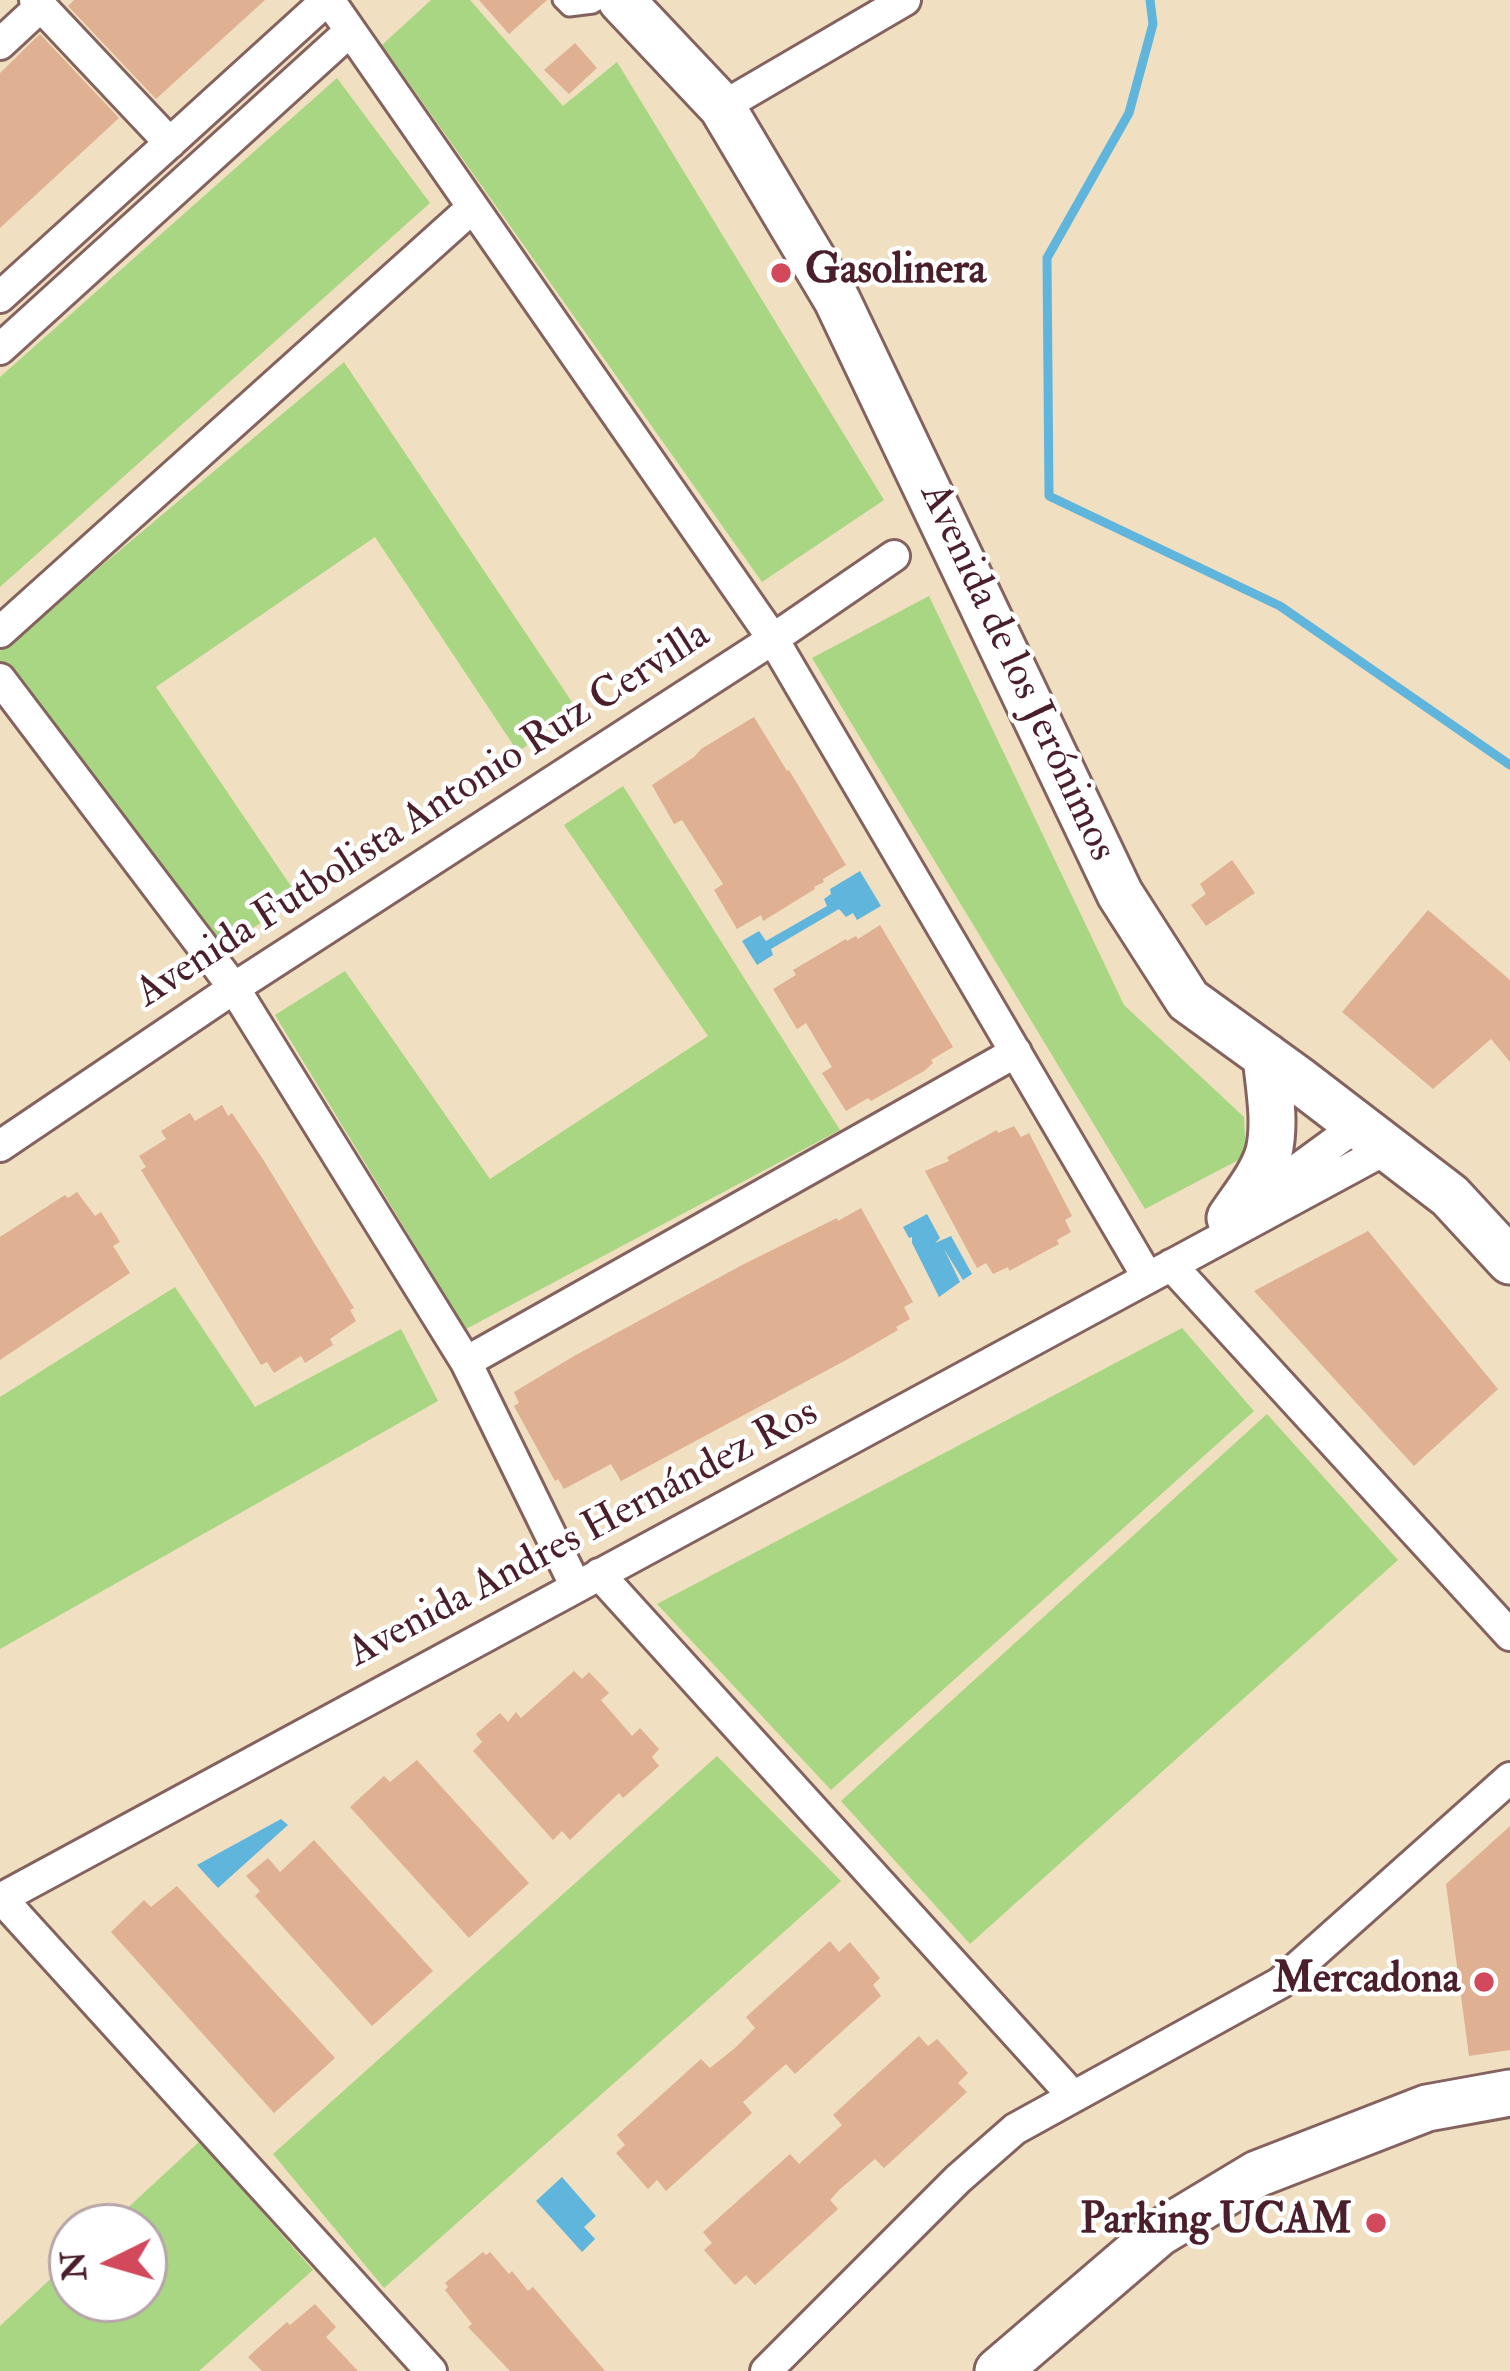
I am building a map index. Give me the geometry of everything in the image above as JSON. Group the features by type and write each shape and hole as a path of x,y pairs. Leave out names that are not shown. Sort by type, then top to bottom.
{"main road":[{"name":"Avenida de los Jerónimos","path":"621,0 722,107 838,299 1120,894 1188,1000 1450,1196 1510,1261"},
{"path":"1219,1232 1260,1174 1269,1150 1272,1118 1266,1056"},
{"path":"1467,1215 1510,1280"},
{"path":"998,2371 1159,2233 1257,2174 1427,2108 1510,2093"}],"street":[{"path":"0,298 328,0 773,639 1016,1052 1160,1271 1510,1635"},
{"path":"722,107 905,0"},
{"path":"0,44 38,3 170,142"},
{"path":"0,350 349,32"},
{"path":"0,632 472,208"},
{"name":"Avenida Futbolista Antonio Ruz Cervilla","path":"0,1146 894,556"},
{"path":"0,679 234,988 466,1362 588,1581 1073,2096"},
{"path":"466,1362 1016,1052"},
{"name":"Avenida Andres Hernández Ros","path":"0,1898 1160,1271 1373,1137"},
{"path":"766,2371 958,2179 1015,2129 1280,1983 1510,1778"},
{"path":"0,1898 431,2371"}],"lane":[{"path":"561,0 569,8 601,0"}],"green space":[{"path":"431,0 470,0 563,106 617,62 884,500 762,582 382,45"},
{"path":"337,78 430,203 0,587 0,377"},
{"path":"344,362 576,708 518,752 375,537 156,687 299,898 225,946 0,660 0,651"},
{"path":"929,596 1124,1005 1244,1117 1246,1156 1145,1209 812,658"},
{"path":"623,786 840,1130 466,1329 275,1015 345,971 490,1179 708,1036 564,825"},
{"path":"175,1287 255,1407 401,1329 438,1401 0,1649 0,1397"},
{"path":"1182,1328 1254,1411 831,1790 657,1604"},
{"path":"1267,1414 1398,1560 970,1944 841,1801"},
{"path":"717,1756 841,1881 384,2288 273,2154"},
{"path":"200,2141 313,2270 199,2371 0,2371 0,2326 48,2281 48,2323 168,2323 168,2203 133,2203"}],"water":[{"path":"860,871 881,906 857,920 853,913 846,917 839,909 771,949 773,955 757,965 742,941 759,931 766,941 827,906 824,899 830,889"},
{"path":"927,1214 940,1238 935,1243 951,1236 972,1274 963,1280 944,1249 960,1282 939,1297 903,1227"},
{"path":"281,1819 288,1825 218,1888 197,1865"},
{"path":"562,2177 596,2216 584,2227 595,2239 582,2252 536,2201"}],"building":[{"path":"74,0 265,0 156,99 68,6"},
{"path":"479,0 547,0 509,34"},
{"path":"40,34 119,118 0,228 0,73"},
{"path":"575,43 597,68 569,94 544,70"},
{"path":"754,717 846,865 763,921 761,915 737,929 714,890 723,884 682,820 674,824 652,785"},
{"path":"1232,860 1255,893 1206,926 1191,905 1206,894 1200,884"},
{"path":"1428,910 1510,980 1510,1062 1491,1039 1433,1089 1342,1012"},
{"path":"880,925 953,1047 931,1060 924,1071 846,1111 822,1073 832,1067 806,1023 797,1029 773,989 796,975 793,970"},
{"path":"222,1105 264,1161 354,1308 350,1310 356,1321 330,1339 333,1345 305,1363 301,1356 274,1373 267,1362 261,1365 141,1170 146,1167 139,1156 166,1139 161,1131 190,1113 195,1121"},
{"path":"1014,1126 1021,1137 1029,1133 1072,1216 1065,1220 1071,1232 1057,1240 1059,1244 1009,1271 1008,1267 993,1274 986,1263 977,1268 925,1171 997,1130"},
{"path":"77,1192 95,1216 101,1212 120,1242 113,1246 130,1273 0,1360 0,1237"},
{"path":"861,1208 913,1302 904,1307 910,1319 898,1330 621,1481 611,1464 564,1489 555,1481 514,1406 519,1403 514,1392 744,1264"},
{"path":"1368,1231 1498,1389 1414,1466 1254,1291"},
{"path":"574,1671 582,1679 589,1672 609,1693 601,1700 632,1736 640,1728 659,1749 652,1757 659,1766 623,1798 619,1793 570,1840 562,1831 553,1840 473,1751 482,1742 476,1734 500,1713 508,1722 516,1712 521,1718"},
{"path":"417,1760 529,1883 469,1938 350,1807 384,1776 390,1782"},
{"name":"Mercadona","path":"1510,1826 1510,2050 1469,2056 1446,1884"},
{"path":"314,1840 433,1971 372,2026 255,1896 260,1891 246,1876 268,1858 280,1872"},
{"path":"177,1886 335,2058 274,2113 111,1932 144,1900 151,1907"},
{"path":"830,1941 839,1952 850,1942 880,1978 873,1985 881,1996 795,2074 786,2064 743,2102 752,2113 666,2191 657,2180 648,2189 616,2153 625,2145 617,2135 701,2059 710,2068 735,2048 755,2028 746,2017"},
{"path":"919,2036 928,2046 937,2039 968,2073 958,2083 967,2092 884,2168 875,2159 839,2190 830,2200 838,2209 755,2285 746,2275 735,2285 704,2250 712,2243 703,2232 790,2154 799,2164 842,2125 833,2115"},
{"path":"483,2252 490,2252 509,2274 512,2271 528,2291 533,2287 605,2371 510,2371 468,2327 472,2324 445,2290 445,2283"},
{"path":"315,2304 336,2327 326,2337 358,2371 262,2371 248,2357 287,2322 290,2325"}],"waterway":[{"path":"1150,0 1153,24 1129,113 1047,258 1049,496 1280,606 1510,765"}],"place":[{"name":"Gasolinera","path":"781,273"},
{"name":"Mercadona","path":"1484,1982"},
{"name":"Parking UCAM","path":"1376,2223"}]}
